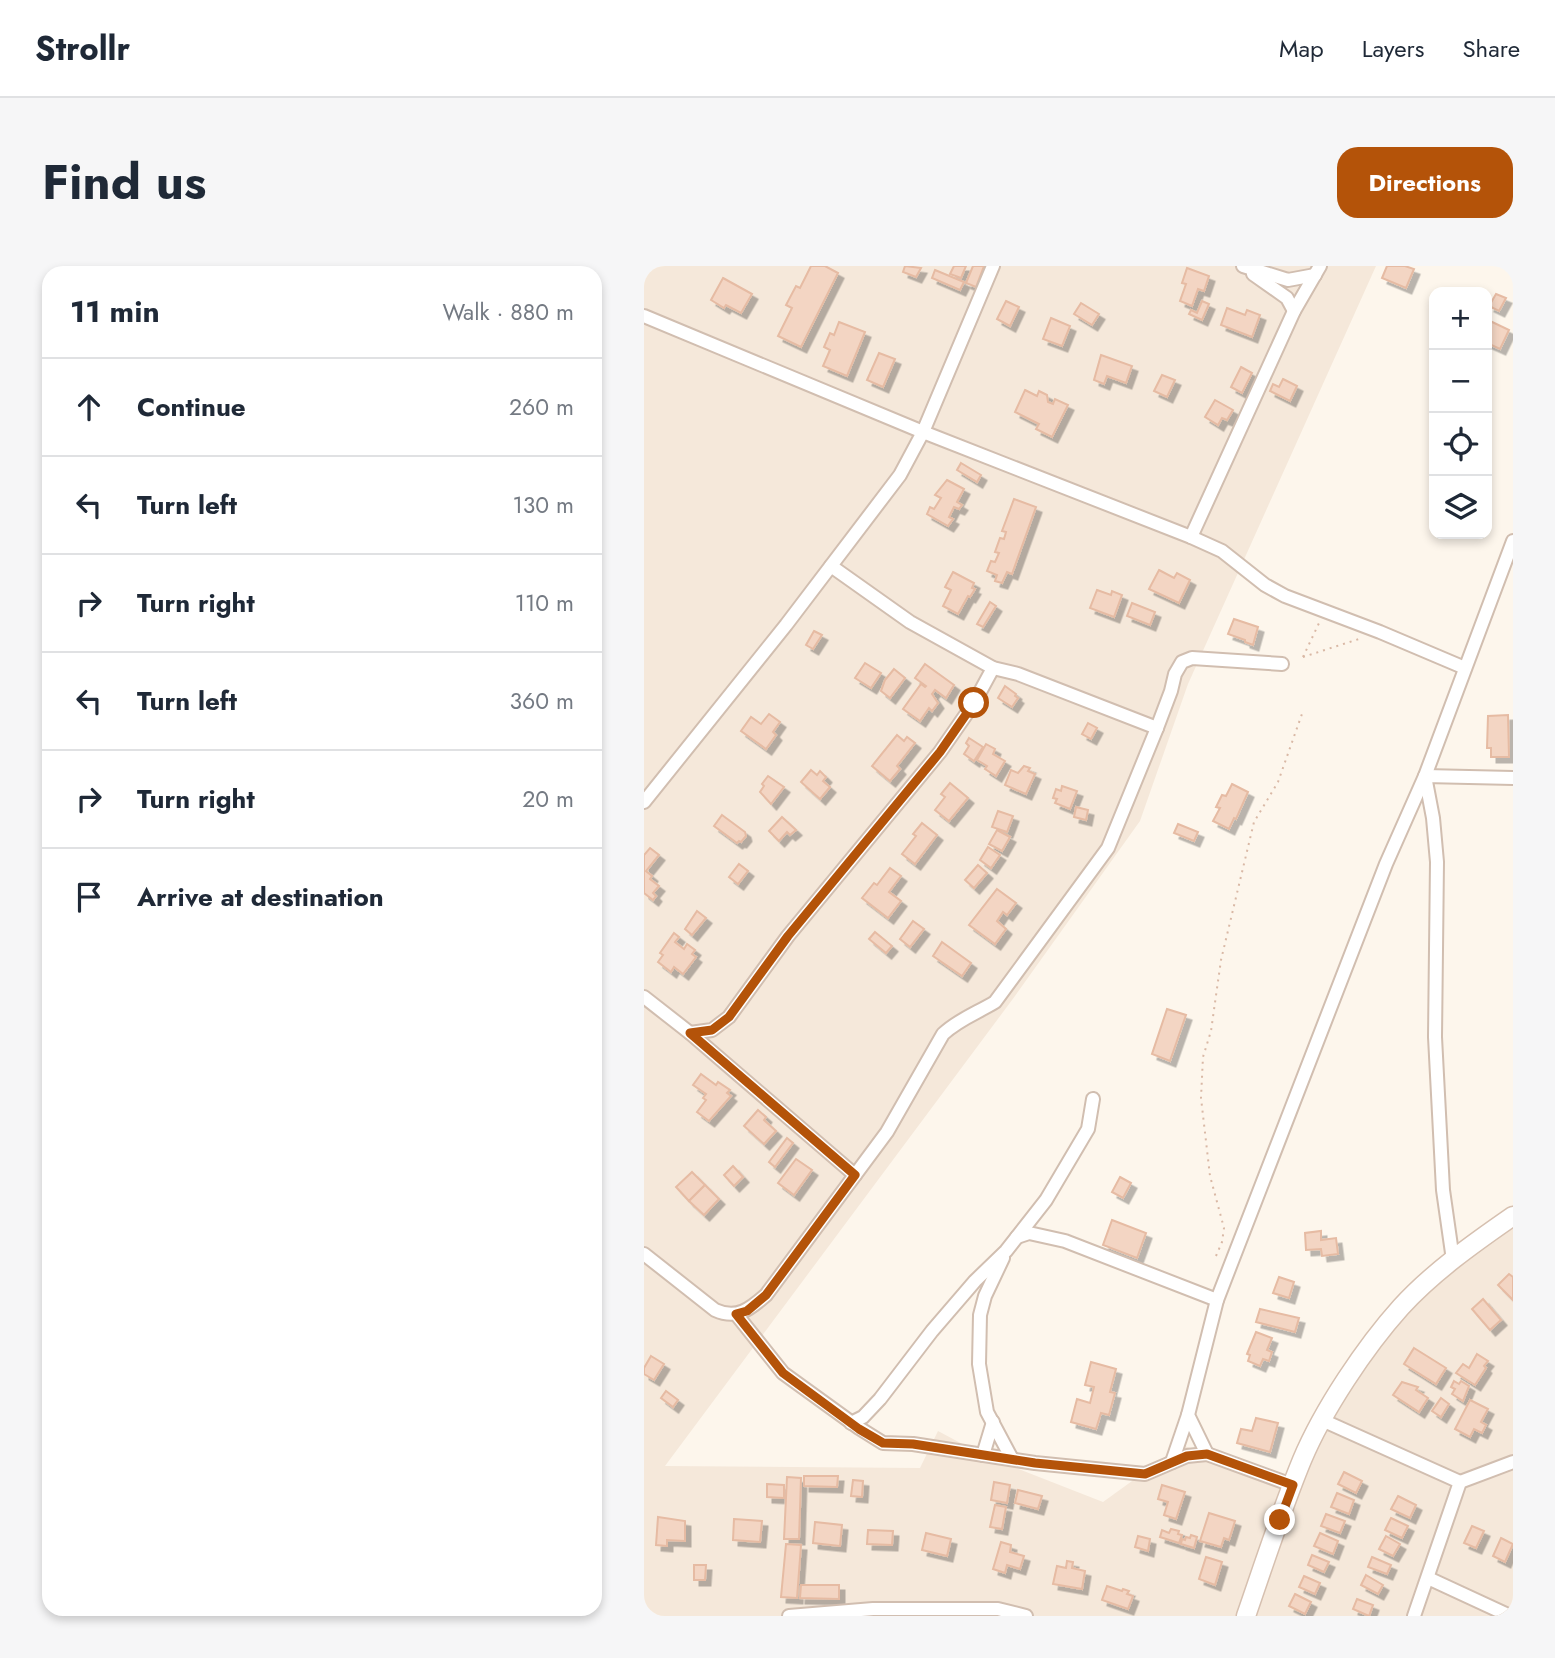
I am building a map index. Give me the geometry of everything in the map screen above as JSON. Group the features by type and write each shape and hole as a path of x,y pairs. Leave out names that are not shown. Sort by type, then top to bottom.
{"street":[{"path":"644,802 786,625 900,475 923,432 993,266"},
{"path":"1242,266 1288,280 1317,270"},
{"path":"1242,266 1287,298 1294,312"},
{"path":"1191,537 1294,312 1317,270"},
{"path":"644,316 923,432 1191,537 1222,551 1285,596 1465,668"},
{"path":"1172,1462 1188,1415 1217,1300 1386,864 1425,776 1513,541"},
{"path":"831,566 910,622 993,668 1018,674 1157,728"},
{"path":"644,1254 715,1310 724,1314 747,1311 766,1295 887,1132 943,1034 955,1022 995,1002 1108,848 1182,662 1192,658 1282,664"},
{"path":"690,1033 712,1030 729,1017 788,936 940,752 974,703 993,668"},
{"path":"1425,776 1513,778"},
{"path":"1425,776 1433,818 1437,862 1435,1037 1443,1190 1453,1260"},
{"path":"644,997 690,1033 855,1175"},
{"path":"851,1423 863,1416 880,1399 932,1331 975,1281 1006,1251 1046,1200 1088,1129 1093,1100"},
{"path":"1246,1616 1303,1458 1322,1420 1385,1325 1453,1260 1513,1216"},
{"path":"1016,1237 1029,1233 1065,1241 1217,1300"},
{"path":"1006,1251 985,1296 980,1315 979,1364 987,1412 1012,1459"},
{"path":"736,1314 783,1373 883,1443 913,1444 1012,1459 1145,1474 1187,1456 1207,1454 1293,1485"},
{"path":"1188,1415 1207,1454"},
{"path":"1322,1420 1460,1482 1513,1462"},
{"path":"983,1455 993,1422"},
{"path":"1414,1616 1460,1482"},
{"path":"1428,1578 1510,1616"},
{"path":"789,1616 873,1609 998,1609 1026,1616"}],"path":[{"path":"1325,610 1303,657 1380,632"},
{"path":"1216,1256 1224,1228 1210,1176 1201,1098 1203,1057 1212,1031 1224,947 1254,822 1278,782 1303,710"}],"shaded area":[{"path":"644,266 1376,266 1188,684 1140,821 1015,996 665,1466 920,1468 938,1431 983,1455 1103,1502 1182,1445 1286,1482 1389,1310 1513,1205 1513,1616 644,1616"}],"building":[{"path":"811,266 825,266 838,273 801,347 778,336 792,308 786,305 796,286 800,288"},
{"path":"905,266 921,268 916,277 903,272"},
{"path":"954,266 966,266 961,278 950,274"},
{"path":"973,266 984,266 976,287 966,283"},
{"path":"1387,266 1414,269 1406,288 1382,278"},
{"path":"1187,268 1209,276 1204,291 1198,289 1192,306 1180,301 1186,284 1182,283"},
{"path":"935,270 964,282 960,290 932,278"},
{"path":"723,278 752,294 741,313 726,305 724,308 711,300"},
{"path":"1496,294 1506,298 1499,311 1492,308"},
{"path":"1006,301 1019,307 1010,326 997,319"},
{"path":"1202,301 1209,304 1202,320 1189,314 1191,310 1197,313"},
{"path":"1081,303 1099,314 1092,325 1074,314"},
{"path":"1227,308 1245,315 1247,310 1260,315 1252,337 1221,325"},
{"path":"1051,318 1070,326 1062,346 1043,339"},
{"path":"839,322 865,332 847,376 823,366 830,350 824,347 830,333 834,335"},
{"path":"1492,322 1509,330 1500,349 1492,345"},
{"path":"879,353 895,359 883,387 867,380"},
{"path":"1101,355 1132,366 1126,383 1107,376 1104,384 1094,380"},
{"path":"1241,367 1252,373 1242,393 1231,387"},
{"path":"1162,375 1175,380 1167,397 1154,391"},
{"path":"1283,379 1297,386 1290,401 1270,391 1273,384 1279,387"},
{"path":"1025,390 1037,396 1039,391 1047,395 1048,402 1053,404 1055,399 1068,405 1052,437 1036,429 1039,424 1015,412"},
{"path":"1215,400 1233,410 1227,420 1222,418 1218,425 1205,417"},
{"path":"961,463 981,475 977,482 957,470"},
{"path":"947,480 964,489 957,502 962,505 959,509 954,507 949,517 953,519 948,526 927,514 930,507 934,509 941,498 935,495"},
{"path":"1014,499 1036,507 1012,574 1007,572 1002,583 995,581 997,575 987,571 991,561 995,562 999,553 995,552 1000,538 1004,539 1006,532 1002,531"},
{"path":"1159,570 1174,578 1177,573 1190,580 1179,603 1149,589"},
{"path":"953,572 974,583 972,588 975,589 958,614 943,606 951,590 945,587"},
{"path":"1097,590 1111,595 1112,591 1122,595 1114,617 1090,608"},
{"path":"990,602 996,606 983,627 977,624"},
{"path":"1132,603 1155,612 1150,625 1127,616"},
{"path":"1234,619 1258,627 1253,645 1228,634"},
{"path":"814,631 822,635 813,649 806,645"},
{"path":"865,663 881,673 871,688 855,678"},
{"path":"925,664 954,685 946,698 935,690 932,694 938,703 932,711 929,708 920,721 903,709 921,684 926,686 915,678"},
{"path":"894,669 905,678 890,698 881,691 885,680"},
{"path":"1005,686 1018,698 1012,707 998,698"},
{"path":"769,714 780,722 773,732 776,735 766,749 741,731 751,717 761,724"},
{"path":"1508,715 1509,757 1491,757 1491,748 1487,748 1488,716"},
{"path":"1088,723 1097,728 1091,739 1082,734"},
{"path":"897,735 904,741 907,737 915,743 897,766 900,769 890,781 872,766"},
{"path":"969,738 983,747 974,761 964,754 969,746 966,743"},
{"path":"986,744 995,749 993,754 1005,761 996,776 977,760"},
{"path":"1024,766 1035,774 1026,794 1005,785 1011,770 1018,773"},
{"path":"811,770 817,775 820,771 826,777 823,781 830,787 820,799 801,782"},
{"path":"768,776 784,787 771,804 760,792"},
{"path":"950,783 968,798 949,821 935,810 945,797 941,794"},
{"path":"1232,784 1248,792 1229,829 1213,821 1220,808 1216,807 1222,795 1226,796"},
{"path":"1062,786 1077,791 1070,809 1055,803 1057,799 1053,798 1056,789 1061,791"},
{"path":"1076,807 1088,810 1086,820 1074,817"},
{"path":"998,811 1013,816 1007,832 992,827"},
{"path":"722,815 745,832 746,836 741,842 737,843 714,826"},
{"path":"782,817 796,830 790,835 787,832 779,841 769,831"},
{"path":"922,823 937,835 915,864 902,854"},
{"path":"1178,824 1198,832 1194,841 1174,833"},
{"path":"997,830 1010,837 1002,851 989,844"},
{"path":"988,847 1000,855 991,868 980,860"},
{"path":"650,848 659,855 646,871 652,876 650,879 659,886 653,893 656,896 653,900 644,893 644,855"},
{"path":"739,864 748,871 738,884 729,877"},
{"path":"978,865 987,873 974,888 965,880"},
{"path":"890,868 901,876 889,892 901,901 888,918 862,898"},
{"path":"997,889 1016,903 1007,915 1003,912 997,921 1006,929 995,944 969,925"},
{"path":"697,911 706,918 692,935 685,929"},
{"path":"913,921 924,929 910,947 900,939"},
{"path":"875,932 892,946 886,953 869,939"},
{"path":"674,933 679,937 675,942 684,949 687,944 695,950 692,954 696,957 683,974 674,967 671,972 658,962 663,955 660,953"},
{"path":"942,942 971,963 962,976 933,956"},
{"path":"1167,1009 1186,1015 1170,1061 1152,1054"},
{"path":"701,1074 716,1085 718,1082 730,1090 727,1093 731,1096 709,1121 697,1112 706,1100 703,1098 706,1094 693,1085"},
{"path":"758,1110 776,1131 764,1144 744,1126"},
{"path":"787,1138 793,1143 775,1167 769,1162"},
{"path":"796,1159 812,1170 794,1195 778,1183"},
{"path":"733,1166 743,1177 734,1186 724,1175"},
{"path":"692,1172 705,1185 689,1201 676,1187"},
{"path":"1120,1177 1131,1183 1123,1198 1112,1192"},
{"path":"705,1185 719,1199 704,1215 689,1201"},
{"path":"1112,1220 1146,1233 1137,1258 1103,1245"},
{"path":"1321,1231 1321,1240 1336,1238 1338,1254 1322,1256 1321,1249 1306,1250 1305,1233"},
{"path":"1509,1274 1513,1277 1513,1300 1498,1285"},
{"path":"1279,1277 1294,1282 1289,1298 1273,1293"},
{"path":"1483,1299 1501,1320 1490,1330 1472,1309"},
{"path":"1260,1309 1299,1318 1295,1332 1256,1322"},
{"path":"1256,1332 1272,1338 1267,1350 1272,1352 1269,1361 1263,1359 1260,1366 1248,1361 1250,1355 1247,1354"},
{"path":"1414,1348 1446,1368 1436,1384 1404,1364"},
{"path":"1477,1354 1488,1361 1475,1385 1456,1373 1463,1364 1469,1368"},
{"path":"651,1356 664,1364 654,1380 644,1374 644,1368"},
{"path":"1091,1362 1116,1369 1110,1392 1115,1393 1109,1415 1101,1413 1096,1429 1071,1422 1077,1399 1090,1403 1094,1387 1085,1385"},
{"path":"1454,1381 1459,1384 1461,1381 1469,1386 1463,1401 1452,1394 1455,1389 1451,1387"},
{"path":"1402,1382 1418,1387 1416,1390 1428,1398 1419,1412 1393,1395"},
{"path":"666,1391 678,1400 673,1407 661,1398"},
{"path":"1441,1398 1449,1404 1441,1417 1432,1411"},
{"path":"1470,1400 1488,1409 1481,1422 1486,1425 1482,1433 1474,1429 1470,1437 1455,1429"},
{"path":"1256,1418 1278,1423 1270,1452 1237,1443 1241,1429 1252,1431"},
{"path":"1344,1472 1362,1481 1356,1493 1338,1484"},
{"path":"804,1476 838,1476 837,1487 804,1486"},
{"path":"787,1477 801,1478 799,1539 784,1539"},
{"path":"853,1480 863,1481 862,1497 851,1496"},
{"path":"994,1482 1010,1485 1007,1503 991,1500"},
{"path":"767,1484 784,1485 784,1498 767,1497"},
{"path":"1162,1485 1185,1492 1176,1519 1164,1515 1168,1502 1158,1499"},
{"path":"1018,1490 1042,1496 1038,1509 1015,1503"},
{"path":"1337,1493 1354,1500 1349,1514 1331,1507"},
{"path":"1398,1496 1416,1505 1410,1518 1391,1509"},
{"path":"995,1505 1006,1507 1002,1529 990,1527"},
{"path":"1209,1513 1235,1521 1229,1540 1224,1538 1221,1547 1200,1541"},
{"path":"1326,1514 1345,1521 1340,1533 1321,1526"},
{"path":"658,1517 685,1521 685,1541 667,1540 667,1546 656,1545"},
{"path":"1391,1518 1408,1526 1402,1538 1385,1530"},
{"path":"734,1519 762,1521 760,1542 733,1540"},
{"path":"815,1522 842,1525 840,1546 813,1543"},
{"path":"1472,1526 1484,1531 1476,1548 1464,1543"},
{"path":"1171,1529 1182,1535 1179,1543 1160,1537 1162,1530 1169,1533"},
{"path":"868,1530 893,1531 892,1545 867,1544"},
{"path":"926,1533 951,1539 947,1556 922,1550"},
{"path":"1320,1533 1338,1541 1333,1554 1314,1546"},
{"path":"1191,1535 1197,1537 1194,1548 1181,1544 1182,1539 1190,1538"},
{"path":"1138,1536 1150,1539 1148,1551 1135,1547"},
{"path":"1386,1536 1400,1544 1393,1556 1379,1549"},
{"path":"1501,1538 1513,1544 1505,1562 1493,1556"},
{"path":"1001,1542 1011,1545 1010,1552 1024,1556 1020,1569 1007,1565 1005,1573 993,1569"},
{"path":"786,1544 801,1545 797,1598 781,1597"},
{"path":"1312,1555 1329,1562 1324,1572 1308,1565"},
{"path":"1206,1557 1222,1562 1215,1585 1199,1579"},
{"path":"1372,1557 1391,1565 1387,1574 1368,1567"},
{"path":"1067,1561 1073,1562 1072,1568 1085,1571 1082,1589 1053,1584 1057,1566 1066,1568"},
{"path":"694,1565 706,1565 705,1580 694,1580"},
{"path":"1366,1575 1383,1585 1378,1594 1361,1585"},
{"path":"1304,1576 1320,1583 1315,1594 1299,1587"},
{"path":"801,1585 839,1585 839,1599 800,1598"},
{"path":"1107,1586 1129,1591 1127,1594 1133,1596 1128,1609 1102,1600"},
{"path":"1295,1594 1311,1602 1305,1614 1289,1606"},
{"path":"1357,1599 1373,1605 1369,1616 1353,1609"}],"route":[{"path":"974,703 940,752 788,936 729,1017 712,1030 700,1034 690,1033 855,1175 766,1295 747,1311 736,1314 783,1373 859,1429 883,1443 913,1444 1035,1463 1145,1474 1187,1456 1207,1454 1293,1485 1280,1520"}]}
